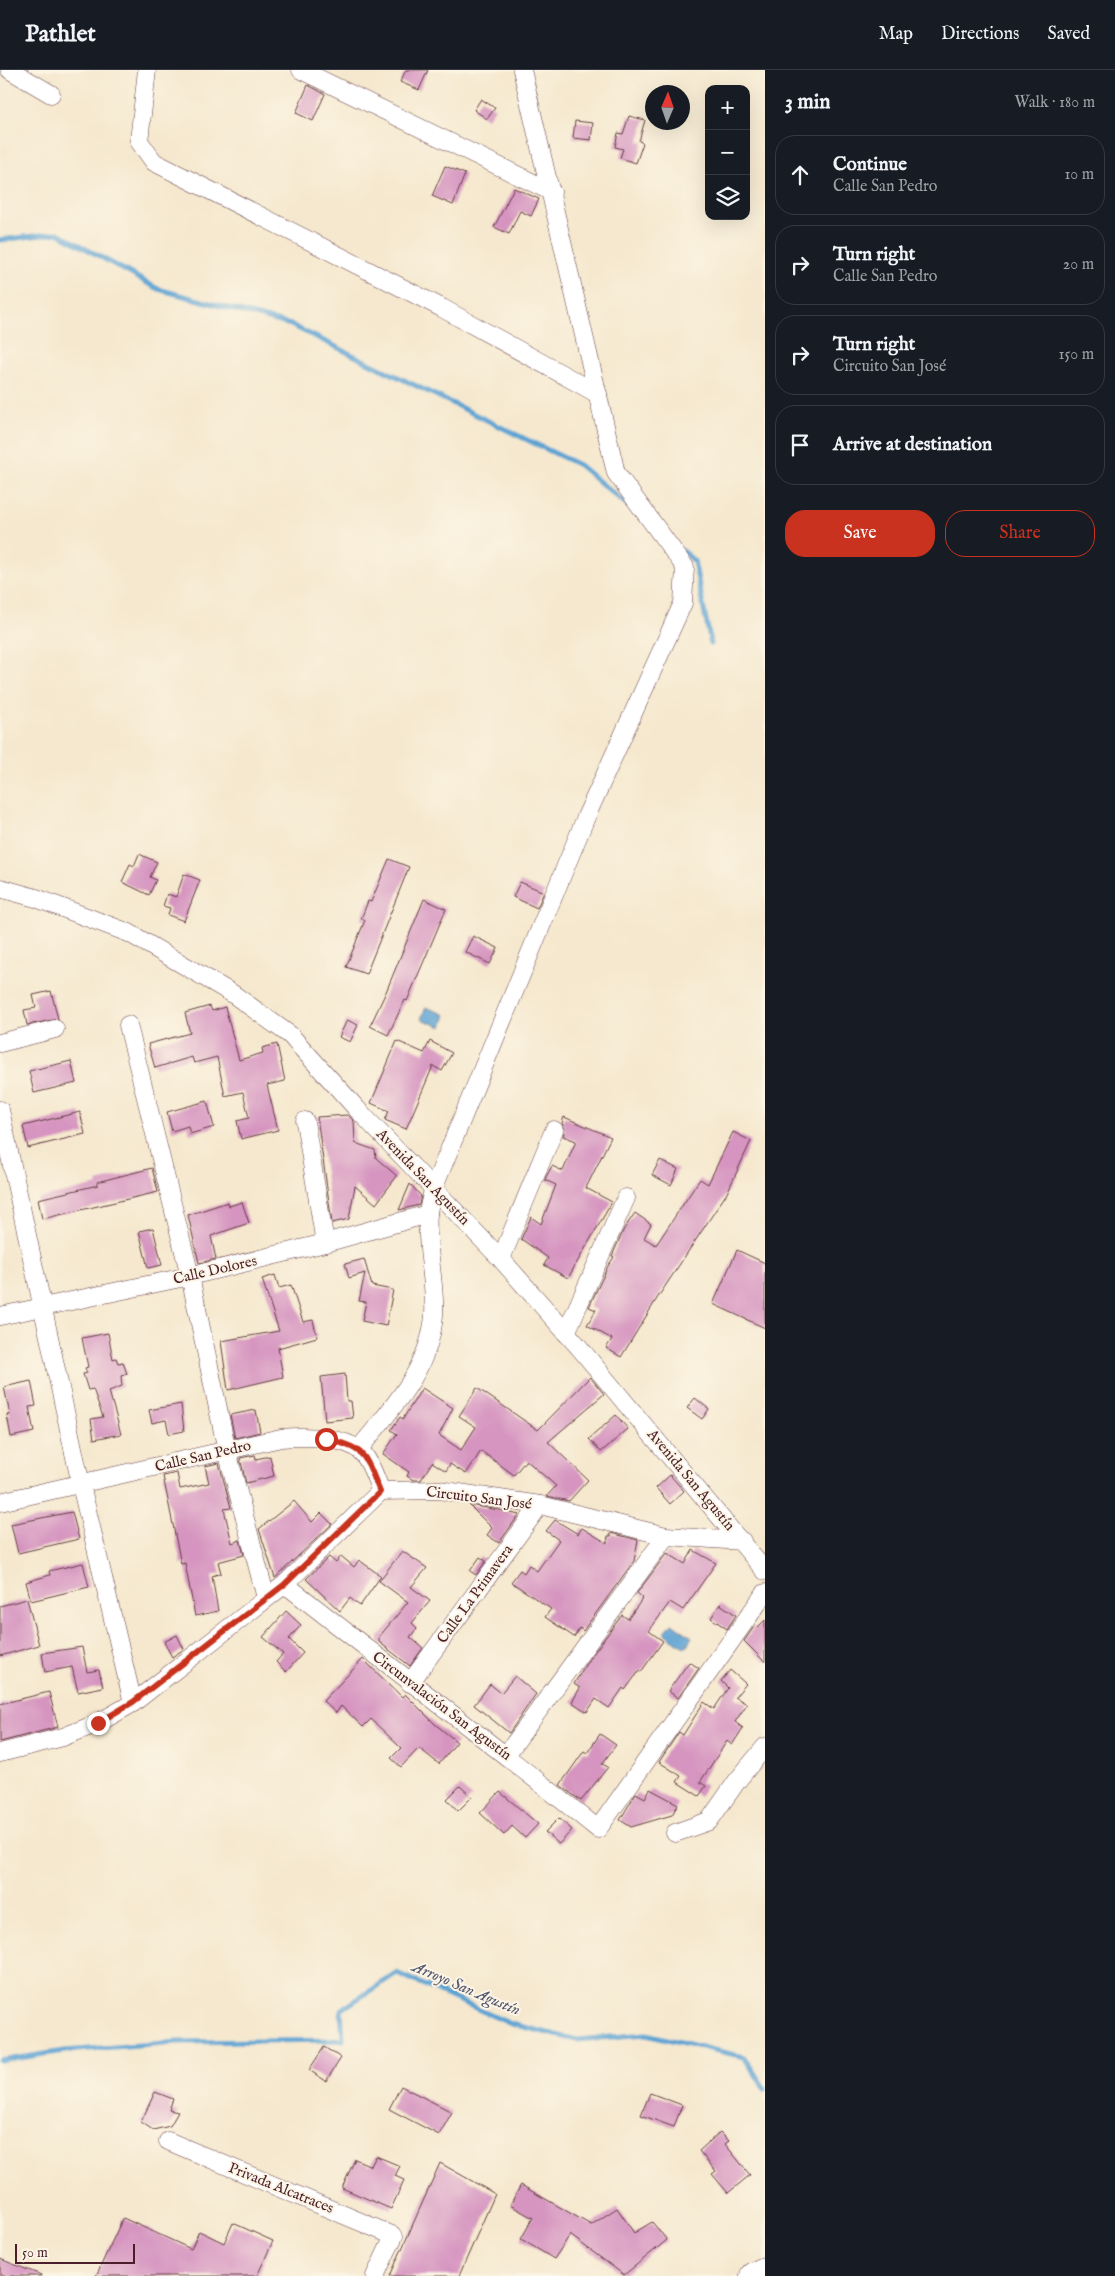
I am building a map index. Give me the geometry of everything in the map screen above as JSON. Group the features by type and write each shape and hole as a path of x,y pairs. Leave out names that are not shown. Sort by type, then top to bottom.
{"highway":[{"path":"754,2276 765,2271"}],"street":[{"path":"10,70 51,94"},
{"path":"148,70 139,141 154,162 442,308 598,394"},
{"path":"301,70 552,192"},
{"path":"0,1752 63,1737 98,1723 133,1702 285,1584 380,1492 365,1456 359,1449 401,1398 422,1362 430,1338 434,1314 428,1214 434,1187 586,817 683,603 685,567 616,473 552,192 522,70"},
{"name":"Avenida San Agustín","path":"0,888 36,898 128,933 233,994 290,1035 357,1109 502,1259 765,1570"},
{"path":"128,1025 190,1276 227,1451 266,1598"},
{"path":"0,1043 55,1029"},
{"path":"0,1110 44,1306 81,1485 133,1702"},
{"path":"305,1121 325,1243"},
{"path":"502,1259 554,1130"},
{"path":"566,1333 626,1198"},
{"name":"Calle Dolores","path":"0,1316 190,1276 325,1243 428,1214"},
{"name":"Calle San Pedro","path":"0,1502 282,1438 305,1436 343,1443 359,1449"},
{"name":"Circuito San José","path":"380,1492 439,1490 540,1505 666,1536 742,1542"},
{"name":"Calle La Primavera","path":"410,1684 540,1505"},
{"path":"506,1754 666,1536"},
{"name":"Circunvalación San Agustín","path":"285,1584 410,1684 506,1754 598,1829 765,1594"},
{"path":"675,1833 709,1821 737,1781 765,1747"},
{"name":"Privada Alcatraces","path":"168,2141 394,2236 375,2276"}],"water":[{"path":"426,1007 446,1015 442,1027 421,1019"},
{"path":"672,1623 692,1637 685,1648 664,1633"}],"building":[{"path":"406,70 428,70 419,90 400,82"},
{"path":"308,85 325,94 313,121 296,113"},
{"path":"481,99 495,108 487,119 474,110"},
{"path":"629,116 645,120 639,141 643,143 636,163 620,158 623,149 615,147 618,133 623,134"},
{"path":"575,121 593,123 591,140 573,138"},
{"path":"445,166 465,174 453,205 432,196"},
{"path":"514,188 539,199 531,216 520,211 509,234 494,227"},
{"path":"139,854 157,862 150,877 156,880 149,895 122,882 130,864 134,866"},
{"path":"389,859 409,867 366,974 346,967 365,920 361,919 368,901 371,902"},
{"path":"184,874 200,880 184,921 168,915 170,908 163,906 167,894 176,897"},
{"path":"520,882 544,892 537,908 513,897"},
{"path":"424,899 446,909 407,1001 405,1000 388,1035 370,1026"},
{"path":"473,936 498,948 490,964 465,952"},
{"path":"51,991 58,1019 27,1025 24,1010 36,1008 33,995"},
{"path":"210,1006 212,1011 225,1007 239,1060 263,1053 262,1048 277,1044 285,1081 267,1085 278,1130 241,1139 237,1121 249,1118 243,1092 225,1096 217,1057 194,1063 192,1057 155,1068 148,1044 190,1033 185,1013"},
{"path":"347,1020 358,1025 350,1042 339,1037"},
{"path":"397,1041 424,1053 430,1041 452,1053 442,1071 433,1066 406,1129 385,1120 389,1111 371,1103"},
{"path":"71,1061 76,1083 34,1093 29,1071"},
{"path":"207,1101 214,1127 190,1134 188,1126 172,1131 167,1112"},
{"path":"80,1112 85,1134 28,1148 23,1126"},
{"path":"348,1115 354,1121 355,1143 375,1150 376,1158 397,1176 376,1204 355,1186 349,1219 332,1223 317,1117"},
{"path":"564,1117 611,1137 586,1188 612,1202 568,1278 544,1265 548,1258 521,1239 531,1217 541,1224 556,1185 545,1180 546,1177 552,1166 563,1171 576,1141 563,1136 565,1129 562,1123"},
{"path":"733,1132 751,1141 727,1193 621,1357 606,1348 612,1339 587,1325 596,1310 589,1307 614,1257 612,1256 624,1229 635,1213 651,1224 644,1238 656,1245 700,1179 708,1184"},
{"path":"660,1160 678,1169 671,1185 652,1175"},
{"path":"152,1168 158,1192 42,1219 38,1199 98,1185 97,1182"},
{"path":"410,1184 421,1196 419,1205 399,1210"},
{"path":"228,1202 229,1206 242,1202 249,1223 211,1236 216,1259 199,1263 188,1215"},
{"path":"153,1228 162,1265 148,1268 139,1231"},
{"path":"737,1250 765,1263 765,1328 713,1304"},
{"path":"364,1259 372,1286 393,1290 386,1326 362,1321 366,1302 359,1301 365,1273 349,1278 345,1264"},
{"path":"275,1275 279,1288 291,1285 303,1322 313,1320 317,1337 278,1348 283,1377 228,1390 221,1341 279,1331 262,1279"},
{"path":"108,1333 113,1359 116,1358 118,1363 123,1362 127,1374 121,1376 122,1386 109,1391 121,1434 94,1439 91,1419 103,1417 93,1389 88,1390 83,1374 87,1373 85,1368 88,1367 82,1338"},
{"path":"345,1374 347,1401 351,1401 353,1418 325,1421 321,1377"},
{"path":"590,1377 604,1394 548,1442 588,1480 569,1501 547,1496 556,1486 526,1460 514,1475 481,1451 466,1474 450,1464 446,1471 432,1462 421,1480 413,1480 407,1476 409,1472 383,1454 397,1434 391,1430 400,1417 403,1419 422,1388 453,1408 439,1435 461,1450 476,1427 459,1416 477,1388 538,1430"},
{"path":"31,1381 36,1406 29,1407 34,1432 11,1437 7,1415 10,1415 4,1387"},
{"path":"695,1398 709,1409 702,1419 687,1408"},
{"path":"181,1404 184,1431 169,1434 166,1420 152,1423 149,1410"},
{"path":"256,1410 260,1432 235,1438 230,1415"},
{"path":"616,1415 628,1429 601,1452 589,1439"},
{"path":"255,1455 256,1459 270,1456 274,1476 246,1483 240,1458"},
{"path":"219,1463 231,1508 224,1509 232,1543 240,1540 244,1555 218,1562 221,1573 212,1576 218,1611 195,1616 185,1563 181,1564 163,1476 177,1473 180,1489 209,1483 205,1466"},
{"path":"670,1475 684,1491 670,1504 656,1488"},
{"path":"294,1501 312,1522 321,1513 332,1524 275,1578 259,1529"},
{"path":"469,1505 519,1515 499,1543 487,1535 492,1528"},
{"path":"72,1512 79,1539 18,1553 11,1524"},
{"path":"555,1520 578,1534 582,1528 607,1543 608,1536 611,1536 611,1533 638,1540 634,1561 583,1631 580,1628 574,1637 545,1617 551,1609 511,1582 520,1570 524,1573 529,1565 537,1571 559,1540 546,1531"},
{"path":"693,1550 716,1563 683,1610 670,1602 649,1631 663,1641 641,1672 639,1671 625,1690 623,1688 609,1708 596,1699 587,1712 572,1702 580,1688 574,1684 587,1662 622,1615 628,1619 643,1598 637,1593 667,1553 685,1564"},
{"path":"402,1551 427,1568 411,1587 430,1601 412,1623 417,1628 410,1637 423,1648 410,1666 379,1642 379,1637 408,1602 379,1581"},
{"path":"341,1556 354,1567 359,1560 381,1576 360,1606 350,1598 340,1611 306,1579 329,1557 336,1563"},
{"path":"480,1557 486,1561 476,1575 470,1571"},
{"path":"83,1563 89,1587 31,1601 26,1582 50,1575 49,1571"},
{"path":"27,1599 39,1645 0,1656 0,1606"},
{"path":"720,1604 736,1615 727,1629 711,1618"},
{"path":"286,1611 301,1625 289,1639 303,1653 286,1672 276,1662 283,1654 263,1637"},
{"path":"765,1620 765,1662 744,1641 754,1627 757,1628"},
{"path":"177,1635 184,1649 172,1657 164,1642"},
{"path":"82,1647 87,1672 99,1670 103,1687 78,1692 72,1667 45,1672 42,1653"},
{"path":"363,1659 402,1697 405,1694 435,1724 457,1742 439,1764 419,1748 401,1767 391,1758 401,1748 371,1719 363,1727 341,1706 336,1713 323,1701"},
{"path":"689,1662 699,1668 678,1698 668,1691"},
{"path":"730,1670 746,1684 735,1697 747,1704 735,1722 743,1728 732,1745 727,1741 700,1782 706,1786 699,1796 677,1782 681,1776 659,1762 679,1732 683,1735 704,1702 714,1709 728,1688 721,1681"},
{"path":"515,1676 536,1694 509,1733 474,1705 490,1684 501,1693"},
{"path":"49,1692 58,1727 0,1742 0,1704"},
{"path":"600,1734 616,1745 602,1764 608,1767 581,1801 560,1785 584,1751 587,1753"},
{"path":"460,1786 472,1797 458,1811 447,1799"},
{"path":"650,1789 678,1804 672,1815 631,1827 620,1820 636,1793 645,1798"},
{"path":"500,1792 538,1824 525,1838 512,1826 504,1835 480,1813"},
{"path":"559,1818 572,1830 559,1844 545,1832"},
{"path":"324,2047 341,2058 326,2081 309,2070"},
{"path":"401,2086 452,2112 439,2135 389,2109"},
{"path":"155,2092 173,2099 169,2110 178,2112 170,2126 153,2130 141,2122"},
{"path":"650,2093 682,2105 674,2127 641,2115"},
{"path":"720,2132 729,2141 725,2144 750,2175 728,2193 712,2174 716,2171 699,2151"},
{"path":"376,2156 400,2166 395,2176 404,2180 391,2209 342,2188 355,2159 371,2166"},
{"path":"440,2163 495,2194 459,2276 390,2276"},
{"path":"521,2185 591,2225 617,2208 634,2233 652,2222 667,2240 624,2275 570,2235 554,2259 521,2239 533,2218 510,2205"},
{"path":"123,2218 191,2249 199,2231 224,2243 233,2223 273,2241 257,2276 96,2276"},
{"path":"0,2259 41,2275 41,2276 0,2276"}],"waterway":[{"path":"0,240 58,233 158,289 291,325 579,465 636,512"},
{"path":"683,551 694,561 711,644"},
{"name":"Arroyo San Agustín","path":"0,2061 64,2051 177,2042 343,2040 341,2010 397,1973 511,2024 577,2040 646,2034 744,2057 765,2089"}],"route":[{"path":"98,1723 133,1702 285,1584 380,1492 365,1456 359,1449 326,1439"}]}
